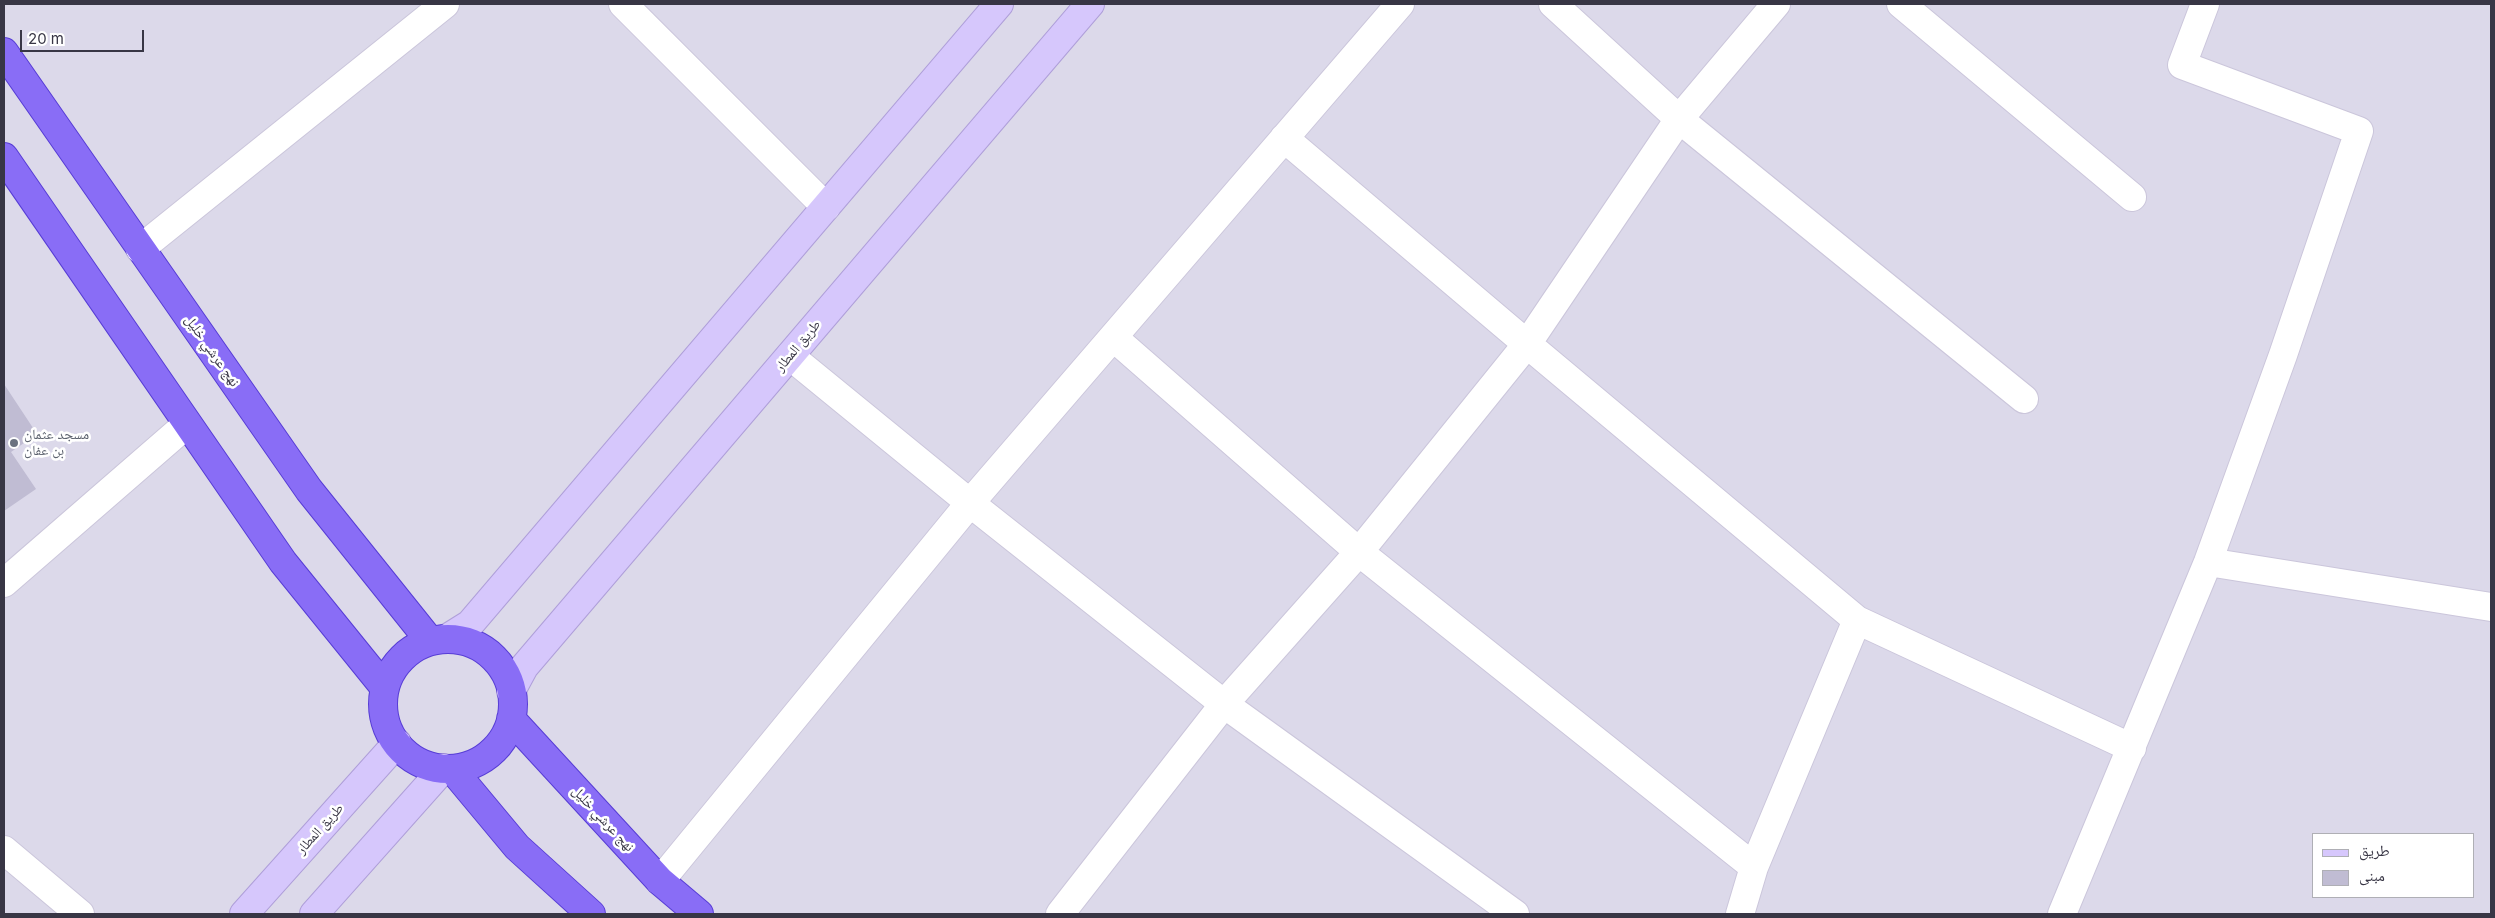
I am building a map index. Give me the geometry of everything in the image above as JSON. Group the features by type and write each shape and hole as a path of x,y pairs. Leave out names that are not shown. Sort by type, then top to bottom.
{"highway":[{"name":"نهج عرشي خليل","path":"4,52 309,490 438,640"},
{"path":"4,157 186,425 283,562 385,688"},
{"path":"438,640 471,643 493,658 508,679 512,691 511,719 500,743 490,753 466,766 448,768 423,764 404,752 390,734 383,712 385,688 401,658 419,645 438,640"},
{"name":"نهج عرشي خليل","path":"511,719 660,881 699,914"},
{"path":"448,768 517,847 591,914"}],"main road":[{"path":"438,640 470,624 999,4"},
{"name":"طريق المطار","path":"512,691 524,667 1090,4"},
{"name":"طريق المطار","path":"244,914 397,743"},
{"path":"314,914 448,768"}],"street":[{"path":"140,248 446,4"},
{"path":"623,4 826,208"},
{"path":"660,881 970,503 1400,4"},
{"path":"1553,4 1679,119 2024,399"},
{"path":"1071,910 1224,704 1359,552 1527,344 1679,119 1776,4"},
{"path":"1901,4 2132,197"},
{"path":"2062,914 2208,562 2283,355 2360,131 2182,65 2205,4"},
{"path":"1284,138 1857,620 2132,748"},
{"path":"1113,337 1359,552 1754,868"},
{"path":"790,356 970,503 1224,704 1516,914"},
{"path":"4,583 186,425"},
{"path":"2208,562 2491,607"},
{"path":"1740,914 1754,868 1857,620"},
{"path":"4,850 80,914"}],"shaded area":[{"path":"4,4 2491,4 2491,914 4,914"}],"building":[{"name":"مسجد عثمان بن عفان","path":"4,384 37,434 11,452 36,489 4,511"}],"place":[{"name":"مسجد عثمان بن عفان","path":"14,443"}]}
